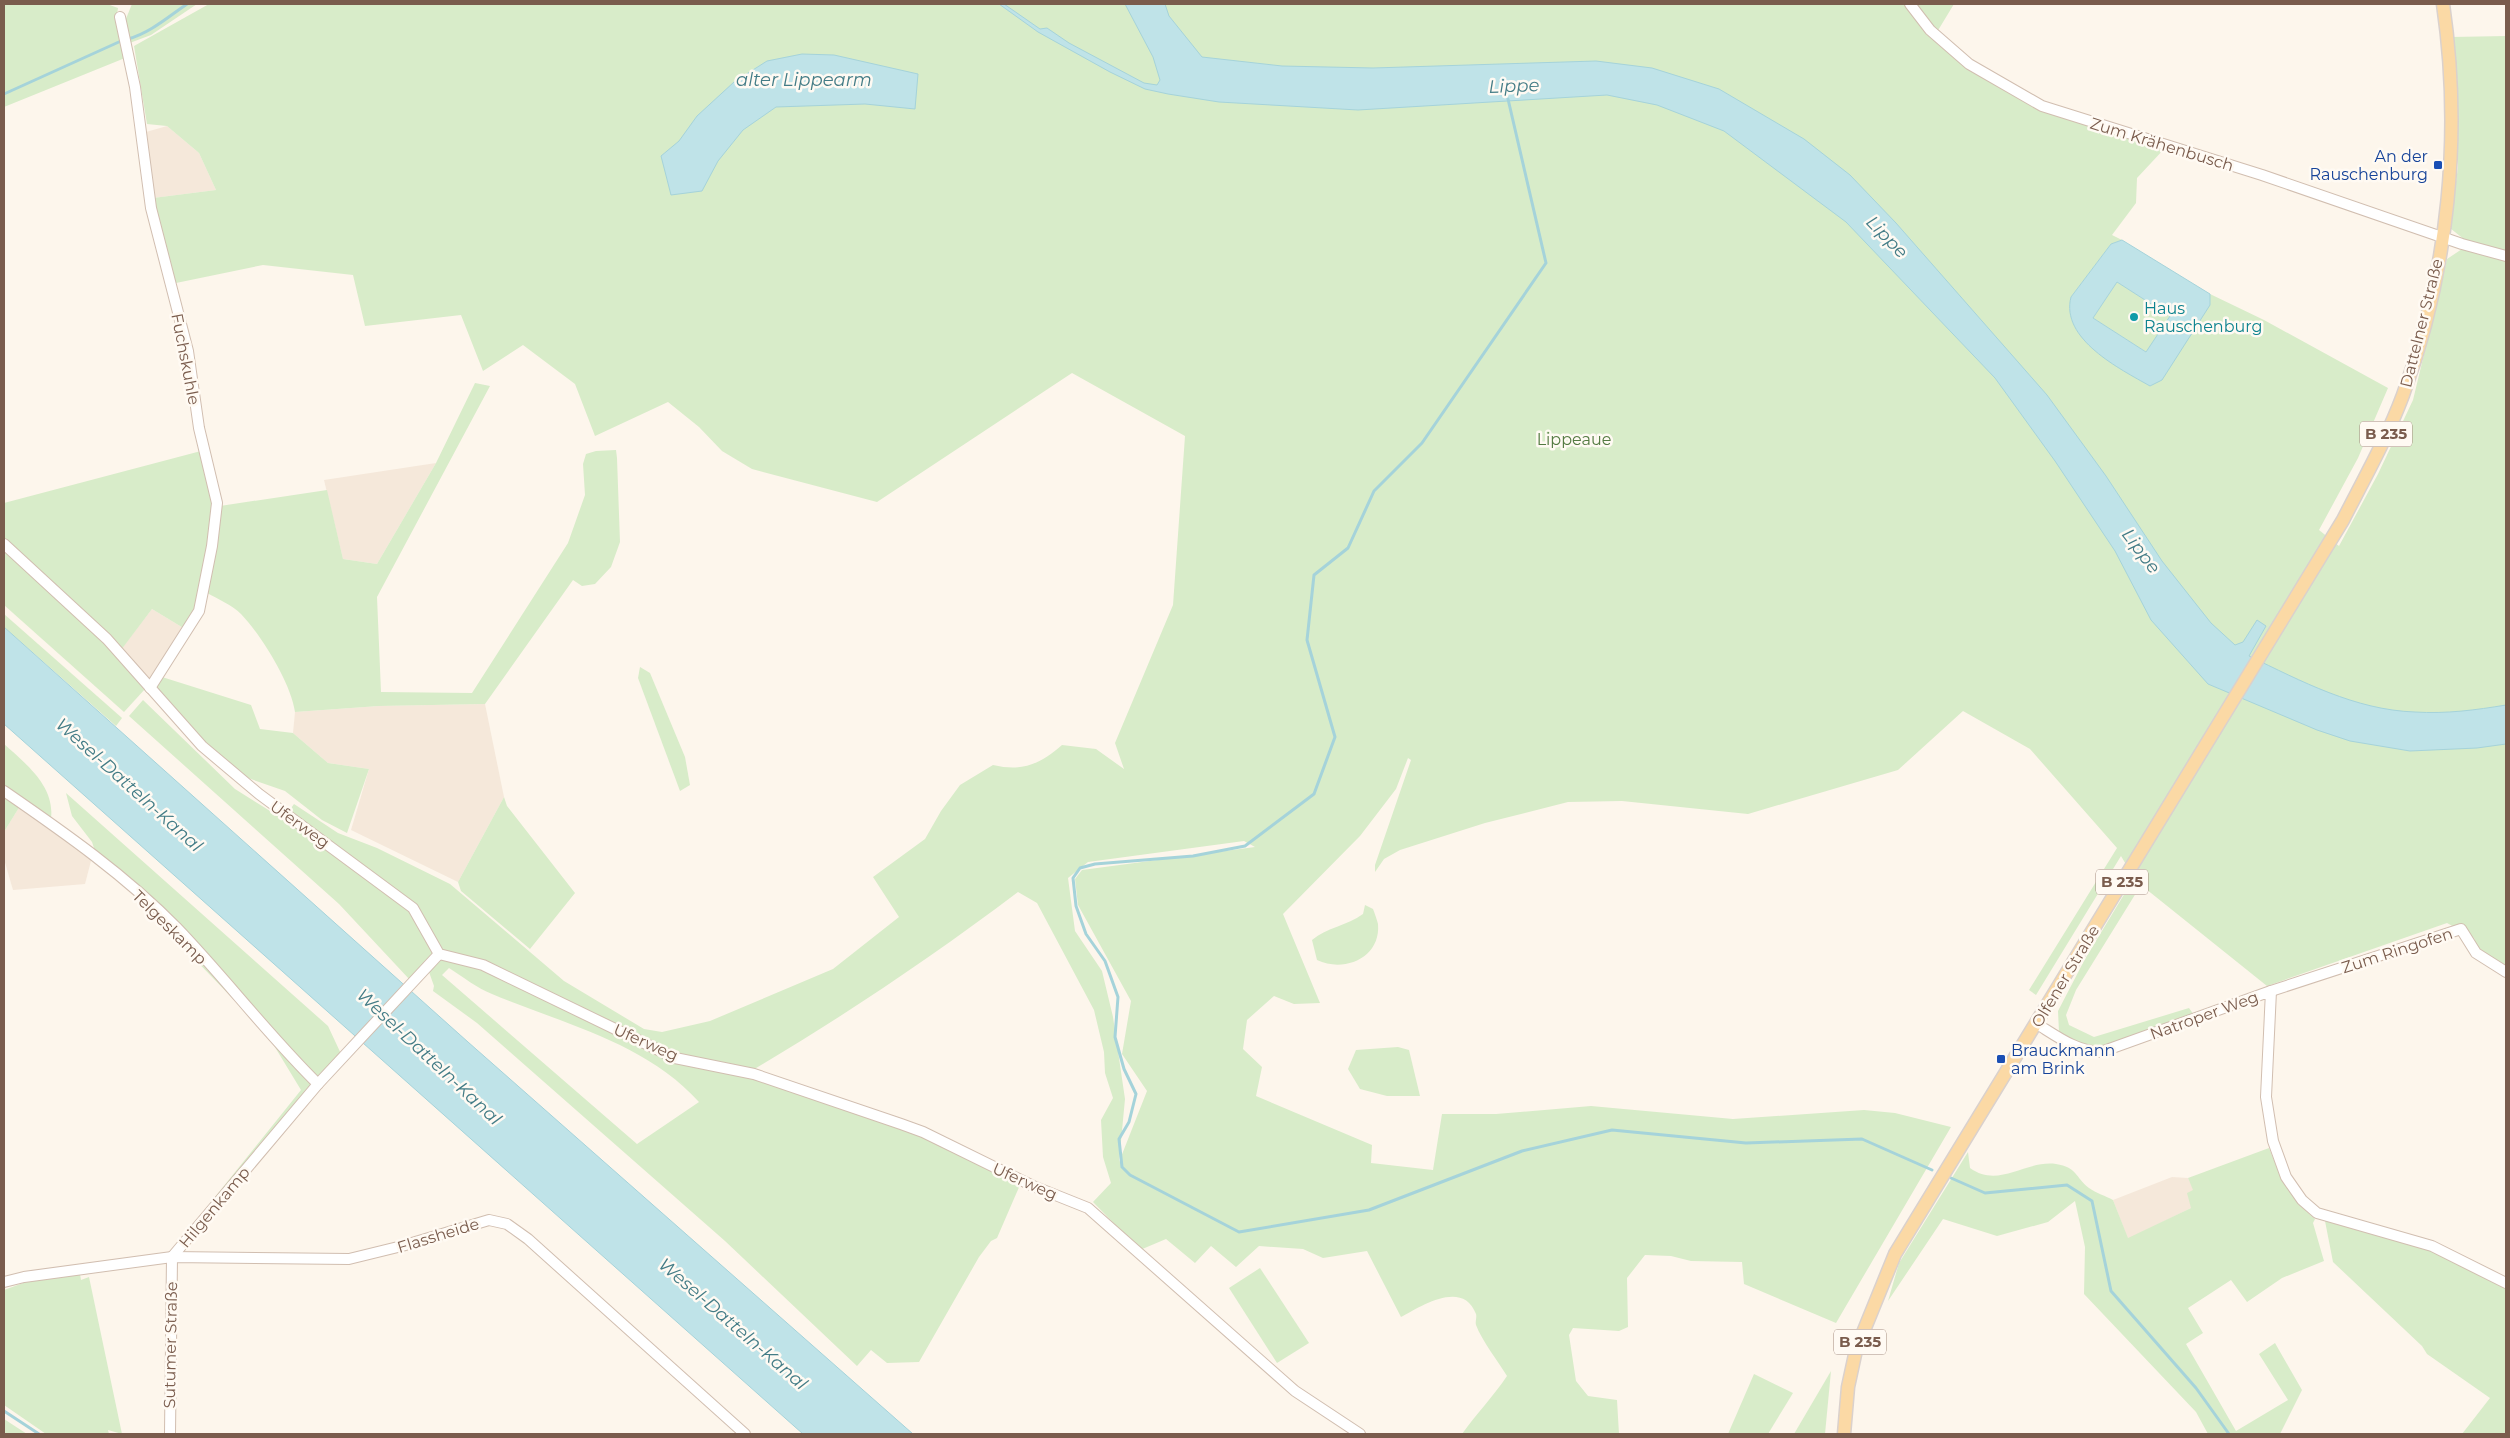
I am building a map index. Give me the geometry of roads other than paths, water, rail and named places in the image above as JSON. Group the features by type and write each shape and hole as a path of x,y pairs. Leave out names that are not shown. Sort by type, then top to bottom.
{"main road":[{"name":"Dattelner Straße","path":"2286,613 2343,520 2378,453 2403,395 2432,293 2450,181 2452,108 2443,4"},
{"name":"Olfener Straße","path":"1844,1434 1848,1387 1856,1350 1895,1254 2286,613"}],"street":[{"name":"Zum Krähenbusch","path":"1910,4 1930,30 1969,64 2042,106 2262,175 2506,256"},
{"name":"Fuchskuhle","path":"120,17 135,87 151,208 188,351 198,428 217,503 212,546 199,611 150,688"},
{"name":"Uferweg","path":"4,544 107,639 202,746 252,788 413,908 439,954 483,965 675,1058 754,1074 893,1121 923,1132 1033,1186 1088,1208 1295,1391 1360,1434"},
{"name":"Telgeskamp","path":"4,791 97,857 176,928 283,1050 318,1084"},
{"name":"Zum Ringofen","path":"2271,991 2461,929 2476,953 2506,972"},
{"name":"Hilgenkamp","path":"4,1282 24,1277 172,1257 347,1051 439,954"},
{"name":"Natroper Weg","path":"2037,1024 2074,1046 2087,1051 2101,1052 2271,991 2266,1097 2273,1141 2286,1177 2302,1200 2317,1214 2432,1246 2506,1283"},
{"name":"Flassheide","path":"172,1257 350,1259 402,1246 489,1220 506,1224 528,1239 745,1434"},
{"name":"Sutumer Straße","path":"170,1434 172,1257"}],"water":[{"name":"Lippe","path":"999,4 1004,4 1040,29 1047,28 1069,43 1144,83 1157,85 1160,80 1153,57 1125,4 1165,4 1169,16 1202,57 1282,66 1373,68 1596,61 1652,68 1719,89 1804,139 1850,175 1896,223 2047,395 2106,476 2162,561 2211,623 2235,645 2243,642 2257,620 2266,626 2249,656 2329,693 2371,706 2415,712 2438,712 2506,705 2506,744 2477,748 2410,751 2350,741 2317,730 2208,684 2151,620 2115,551 2055,461 1995,378 1846,222 1724,131 1657,105 1607,95 1358,110 1219,102 1168,94 1145,89 1110,72 1038,32"},
{"name":"alter Lippearm","path":"802,54 834,55 918,74 915,109 865,104 776,107 743,130 718,161 702,191 671,195 661,156 679,141 697,116 734,82 767,61"},
{"path":"2122,240 2210,294 2210,305 2162,380 2150,386 2123,371 2095,351 2074,326 2070,312 2071,297 2111,244","holes":["2117,282 2170,316 2146,352 2093,318"]},
{"name":"Wesel-Datteln-Kanal","path":"4,627 468,1042 913,1434 803,1434 4,724"}],"waterway":[{"path":"128,39 151,29 187,4"},
{"path":"4,94 121,41"},
{"name":"Lippe","path":"1508,99 1546,263 1422,443 1374,491 1348,548 1314,575 1307,640 1335,737 1314,794 1245,846 1193,856 1095,864 1080,868 1073,878 1076,906 1086,934 1105,961 1118,997 1115,1037 1124,1069 1136,1094 1129,1122 1119,1139 1122,1167 1130,1175 1239,1232 1369,1210 1522,1151 1612,1130 1746,1143 1862,1139 1932,1170"},
{"path":"1951,1178 1985,1193 2067,1185 2092,1201 2111,1291 2196,1388 2229,1434"},
{"path":"4,1411 39,1434"}],"place":[{"name":"An der Rauschenburg","path":"2438,165"},
{"name":"Haus Rauschenburg","path":"2134,317"},
{"name":"Brauckmann am Brink","path":"2001,1059"}],"park label":[{"name":"Lippeaue","path":"1574,439"}]}
